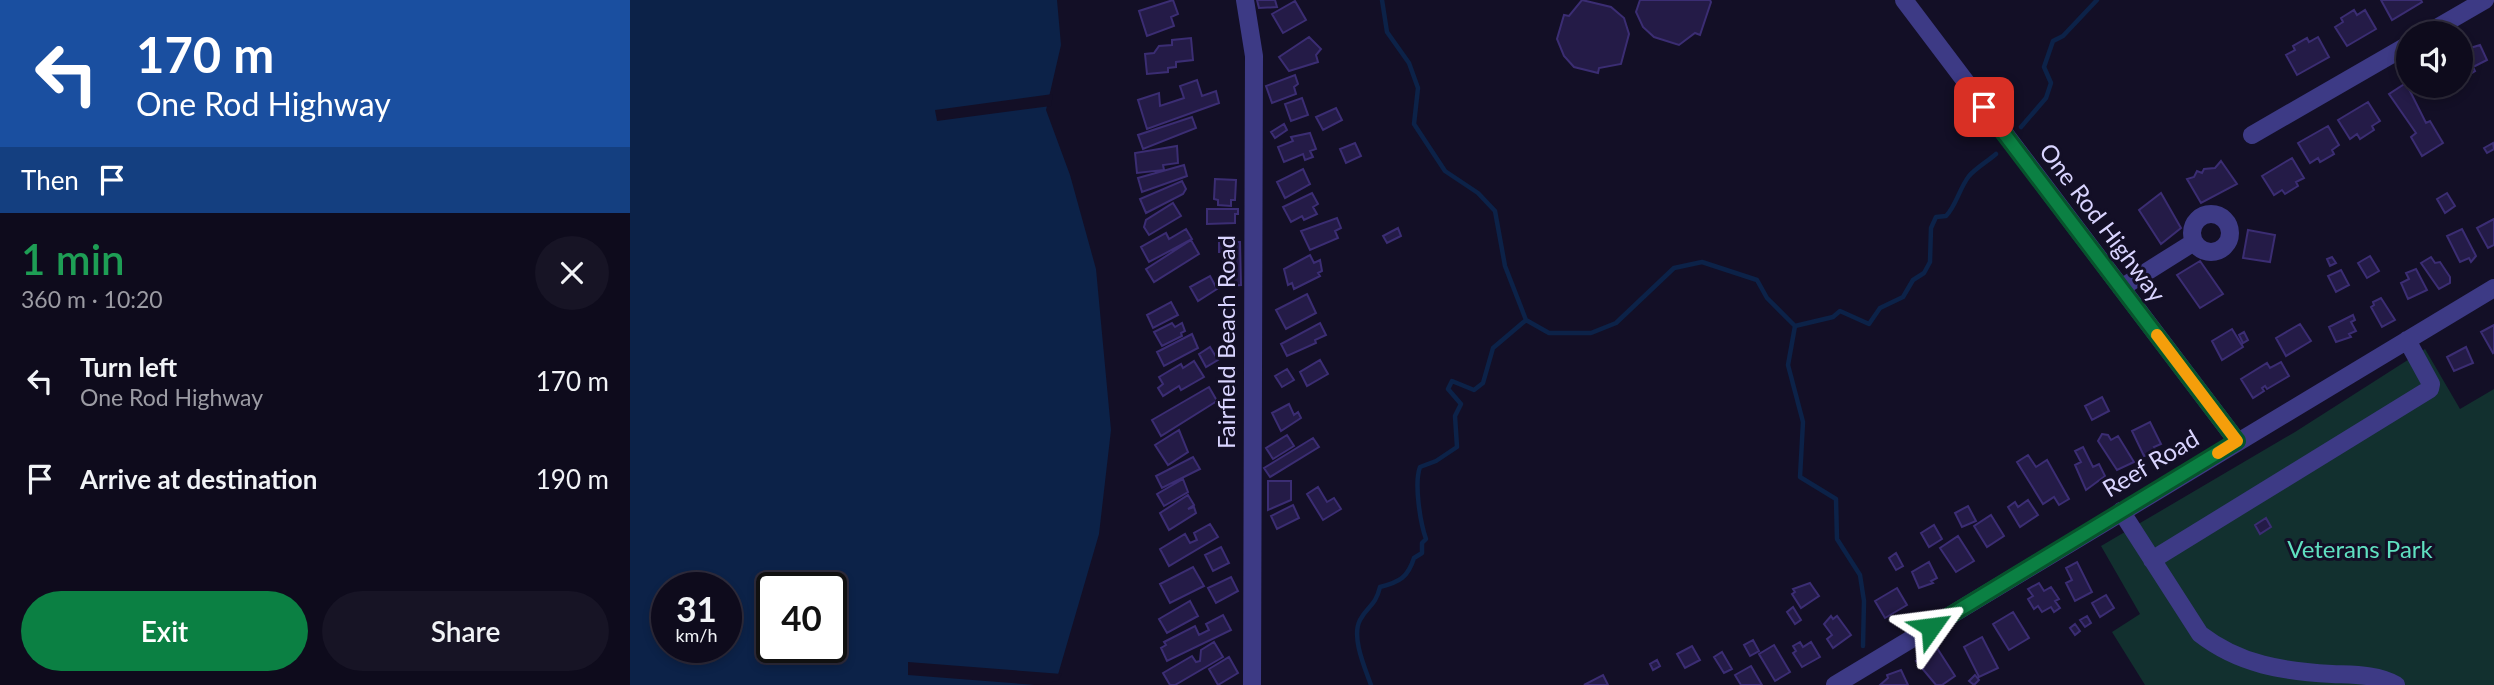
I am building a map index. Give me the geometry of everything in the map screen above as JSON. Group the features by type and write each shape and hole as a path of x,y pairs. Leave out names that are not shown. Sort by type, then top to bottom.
{"street":[{"name":"Fairfield Beach Road","path":"1245,0 1254,57 1252,685"},
{"name":"One Rod Highway","path":"1904,0 2237,441"},
{"path":"2449,21 2485,0"},
{"path":"2252,135 2396,52"},
{"path":"2214,200 2225,219 2230,236 2222,248 2210,252 2194,242 2192,229 2198,218 2215,214 2225,219"},
{"path":"2121,288 2194,242"},
{"name":"Reef Road","path":"1835,685 2494,288"},
{"path":"2152,560 2430,389 2431,384 2407,340"},
{"path":"2121,511 2200,634 2218,648 2280,670 2366,676 2396,685"}],"green space":[{"name":"Veterans Park","path":"2425,349 2460,409 2494,389 2494,685 2145,685 2112,632 2140,614 2101,546 2295,432"}],"water":[{"path":"630,0 1057,0 1061,45 1046,110 1070,175 1096,269 1111,430 1099,534 1057,678 1031,685 630,685"}],"pier":[{"path":"1053,94 1051,106 937,121 935,110"},
{"path":"908,662 1062,674 1058,681 1036,685 908,675"}],"building":[{"path":"1173,0 1178,14 1171,17 1174,26 1147,36 1139,11"},
{"path":"1257,0 1275,0 1277,7 1259,8"},
{"path":"1582,0 1611,7 1624,18 1629,34 1621,64 1599,68 1598,73 1574,67 1564,56 1557,39 1564,15 1569,16"},
{"path":"1640,0 1711,2 1700,35 1695,33 1679,45 1654,37 1643,27 1636,12"},
{"path":"2381,0 2421,0 2422,2 2392,20"},
{"path":"1295,1 1306,20 1283,33 1272,14"},
{"path":"2354,10 2357,15 2365,10 2376,29 2347,46 2335,27 2343,22 2341,18"},
{"path":"1309,37 1321,49 1316,55 1318,62 1289,71 1279,57"},
{"path":"2318,37 2329,57 2297,75 2286,55 2295,50 2293,46 2307,38 2309,42"},
{"path":"1191,38 1193,60 1176,62 1176,67 1168,68 1168,72 1147,74 1145,54 1154,53 1159,46 1172,45 1172,40"},
{"path":"2480,45 2487,60 2473,67 2473,47"},
{"path":"1295,75 1298,84 1294,87 1296,94 1272,103 1266,86"},
{"path":"1197,80 1202,96 1216,91 1219,103 1147,129 1138,100 1159,93 1160,106 1184,98 1180,86"},
{"path":"2396,89 2396,98 2414,98 2426,123 2430,121 2443,143 2422,156 2411,137 2416,133 2389,94"},
{"path":"1302,98 1308,115 1291,121 1285,104"},
{"path":"2368,102 2380,121 2372,126 2374,130 2360,139 2357,134 2350,139 2338,120"},
{"path":"1336,108 1342,120 1323,130 1316,117"},
{"path":"1192,117 1196,128 1143,149 1138,135"},
{"path":"1284,124 1287,130 1275,138 1271,132"},
{"path":"2328,126 2339,145 2332,150 2334,154 2320,162 2318,158 2310,163 2298,143"},
{"path":"1310,133 1316,149 1310,151 1313,157 1305,160 1303,154 1284,162 1278,147 1293,141 1291,137"},
{"path":"1355,143 1361,156 1346,163 1340,149"},
{"path":"2493,143 2494,149 2487,153 2484,148"},
{"path":"1177,146 1178,163 1163,165 1164,170 1137,173 1135,153"},
{"path":"2292,158 2304,178 2296,182 2298,186 2285,194 2282,190 2274,195 2262,176"},
{"path":"2221,161 2237,184 2201,203 2187,179 2194,177 2197,171 2202,173 2204,169 2215,168"},
{"path":"1184,165 1187,176 1142,192 1138,178"},
{"path":"1303,169 1310,184 1285,198 1277,182"},
{"path":"1215,179 1236,180 1235,200 1231,200 1231,206 1218,205 1218,200 1214,199"},
{"path":"1182,181 1186,189 1183,194 1146,213 1140,199"},
{"path":"1312,193 1318,204 1313,207 1317,214 1304,220 1302,216 1291,222 1283,207"},
{"path":"2161,193 2181,228 2161,244 2139,210"},
{"path":"2447,193 2455,206 2445,213 2437,199"},
{"path":"1173,203 1181,216 1149,235 1144,227 1146,220"},
{"path":"1207,209 1238,209 1238,214 1235,214 1235,223 1207,224"},
{"path":"1337,218 1341,228 1335,231 1338,238 1310,250 1301,231"},
{"path":"2494,219 2494,245 2488,248 2477,228"},
{"path":"1398,228 1401,236 1387,243 1383,236"},
{"path":"1186,229 1192,239 1149,262 1141,247 1166,233 1169,239"},
{"path":"2462,229 2476,256 2471,262 2469,258 2460,262 2447,236"},
{"path":"2248,230 2275,235 2270,262 2243,258"},
{"path":"1191,240 1199,254 1154,282 1146,269"},
{"path":"1219,242 1240,242 1241,285 1228,286 1224,280 1223,252 1219,252"},
{"path":"1310,255 1314,263 1320,260 1320,276 1294,289 1292,283 1288,285 1284,269"},
{"path":"2370,256 2379,271 2367,278 2358,263"},
{"path":"2332,257 2336,263 2330,266 2327,259"},
{"path":"2431,257 2435,263 2440,262 2450,277 2450,283 2439,289 2421,263"},
{"path":"2200,261 2223,294 2200,308 2177,275"},
{"path":"2416,269 2427,290 2408,299 2401,283 2409,279 2406,273"},
{"path":"2341,270 2349,285 2336,292 2328,276"},
{"path":"1210,276 1217,289 1198,301 1190,287"},
{"path":"1307,294 1316,313 1286,329 1276,310"},
{"path":"2381,298 2395,320 2382,327 2371,307 2373,302"},
{"path":"1171,302 1178,315 1153,328 1147,315"},
{"path":"2353,315 2355,320 2351,322 2356,331 2349,334 2351,337 2336,342 2329,327"},
{"path":"1172,323 1175,327 1182,323 1185,331 1181,333 1182,336 1162,346 1154,332"},
{"path":"1320,323 1326,335 1315,340 1316,343 1287,356 1281,344"},
{"path":"2300,324 2311,341 2286,356 2276,338"},
{"path":"2494,325 2494,352 2493,353 2481,332"},
{"path":"2232,329 2243,347 2222,360 2212,341"},
{"path":"2244,332 2248,340 2243,343 2239,335"},
{"path":"1192,334 1198,348 1164,366 1157,352"},
{"path":"1210,347 1218,360 1206,367 1199,354"},
{"path":"2466,347 2473,363 2454,371 2447,357"},
{"path":"1320,360 1328,374 1307,386 1300,372"},
{"path":"1194,361 1204,377 1181,390 1179,386 1163,396 1158,388 1163,384 1159,377 1181,364 1183,368"},
{"path":"2281,362 2289,376 2267,389 2265,386 2262,388 2264,391 2253,398 2241,379 2267,363 2270,368"},
{"path":"1287,369 1294,380 1282,387 1275,376"},
{"path":"1209,387 1217,401 1161,436 1152,420"},
{"path":"2102,397 2109,411 2092,420 2085,406"},
{"path":"1289,404 1294,415 1298,412 1301,418 1281,431 1272,413"},
{"path":"2150,422 2161,444 2154,447 2157,452 2144,456 2132,431"},
{"path":"1179,430 1188,452 1168,465 1155,445"},
{"path":"2102,434 2108,435 2111,440 2118,436 2134,462 2117,470 2098,441"},
{"path":"1287,435 1294,446 1273,459 1266,448"},
{"path":"1313,438 1319,447 1270,477 1264,468"},
{"path":"2083,447 2093,467 2099,464 2105,476 2086,490 2075,465 2081,462 2075,451"},
{"path":"2028,455 2036,467 2047,460 2069,499 2059,505 2054,497 2043,504 2017,462"},
{"path":"1193,457 1200,469 1162,488 1156,476"},
{"path":"1183,479 1188,492 1164,506 1157,494"},
{"path":"1268,481 1291,481 1291,500 1268,510"},
{"path":"1318,487 1327,502 1334,498 1341,509 1323,520 1307,494"},
{"path":"1188,495 1194,505 1188,509 1194,507 1196,513 1169,530 1160,513"},
{"path":"2028,500 2038,515 2020,527 2008,507 2015,502 2018,507"},
{"path":"1293,505 1299,518 1277,529 1271,516"},
{"path":"1968,506 1976,521 1962,527 1955,513"},
{"path":"1991,515 2004,536 1987,547 1974,526"},
{"path":"2266,518 2271,527 2260,534 2255,525"},
{"path":"1210,524 1218,537 1169,566 1160,549 1185,534 1190,543 1197,540 1194,533"},
{"path":"1934,525 1942,539 1929,547 1921,533"},
{"path":"1958,536 1974,561 1956,572 1940,548"},
{"path":"1221,547 1229,563 1213,571 1205,555"},
{"path":"1896,553 1903,566 1896,570 1889,558"},
{"path":"1929,562 1937,578 1931,581 1933,583 1919,588 1912,572"},
{"path":"2077,562 2092,592 2075,601 2066,583 2072,580 2066,568"},
{"path":"1193,567 1204,586 1170,603 1160,584"},
{"path":"1231,577 1238,591 1216,603 1208,588"},
{"path":"1810,583 1819,596 1801,608 1792,594 1795,592 1793,589"},
{"path":"2039,583 2044,591 2051,587 2059,599 2055,601 2060,608 2054,612 2051,607 2042,612 2038,606 2034,609 2028,599 2033,596 2028,589"},
{"path":"1897,588 1907,605 1885,618 1875,601"},
{"path":"2106,595 2114,608 2100,617 2092,603"},
{"path":"1190,601 1198,616 1167,633 1159,619"},
{"path":"1793,607 1801,620 1795,624 1787,612"},
{"path":"2013,612 2029,638 2009,650 1993,624"},
{"path":"1223,615 1231,630 1167,661 1161,648 1166,645 1164,642 1195,626 1199,635 1209,630 1206,624"},
{"path":"1831,616 1833,619 1837,616 1851,635 1833,648 1827,639 1832,635 1824,624"},
{"path":"2087,616 2091,623 2085,627 2080,620"},
{"path":"2075,624 2080,631 2075,635 2070,628"},
{"path":"1982,637 1998,668 1979,677 1964,647"},
{"path":"1753,640 1759,651 1750,656 1744,645"},
{"path":"1214,642 1223,657 1175,685 1170,685 1163,673 1192,656 1196,662 1200,661 1201,650"},
{"path":"1800,642 1803,647 1811,642 1820,657 1802,667 1793,653 1796,651 1793,646"},
{"path":"1774,645 1790,672 1775,681 1759,654"},
{"path":"1692,646 1700,660 1685,668 1677,654"},
{"path":"1937,648 1955,676 1942,685 1936,685 1916,661 1920,659 1918,657"},
{"path":"1722,652 1732,669 1724,673 1714,657"},
{"path":"1229,657 1238,673 1218,685 1209,669"},
{"path":"1657,660 1660,666 1653,670 1650,664"},
{"path":"1751,666 1762,685 1741,685 1735,675"},
{"path":"1901,670 1908,685 1880,685 1888,678 1887,675"},
{"path":"1603,675 1608,685 1584,685"},
{"path":"1975,675 1979,680 1974,685 1969,681"}],"waterway":[{"path":"1382,0 1387,32 1409,63 1418,88 1414,124 1445,171 1478,193 1495,211 1505,266 1526,320 1549,333 1591,333 1616,323 1674,268 1702,262 1757,280 1767,298 1795,326 1788,365 1803,422 1800,477 1836,499 1837,539 1860,575 1864,601 1863,646"},
{"path":"2021,127 2046,98 2051,83 2044,67 2053,41 2063,36 2097,0"},
{"path":"1795,326 1833,317 1840,311 1869,324 1880,308 1903,297 1913,280 1924,273 1930,262 1931,228 1936,217 1946,216 1969,176 1996,154"},
{"path":"1371,685 1360,652 1358,627 1380,587 1402,578 1414,558 1422,553 1422,543 1426,539 1418,503 1420,467 1436,461 1457,447 1455,416 1461,404 1448,389 1452,381 1474,390 1483,383 1493,348 1526,320"}],"slow traffic":[{"path":"2157,335 2237,441 2218,453"}],"route":[{"path":"1931,627 2237,441 1984,107"}]}
